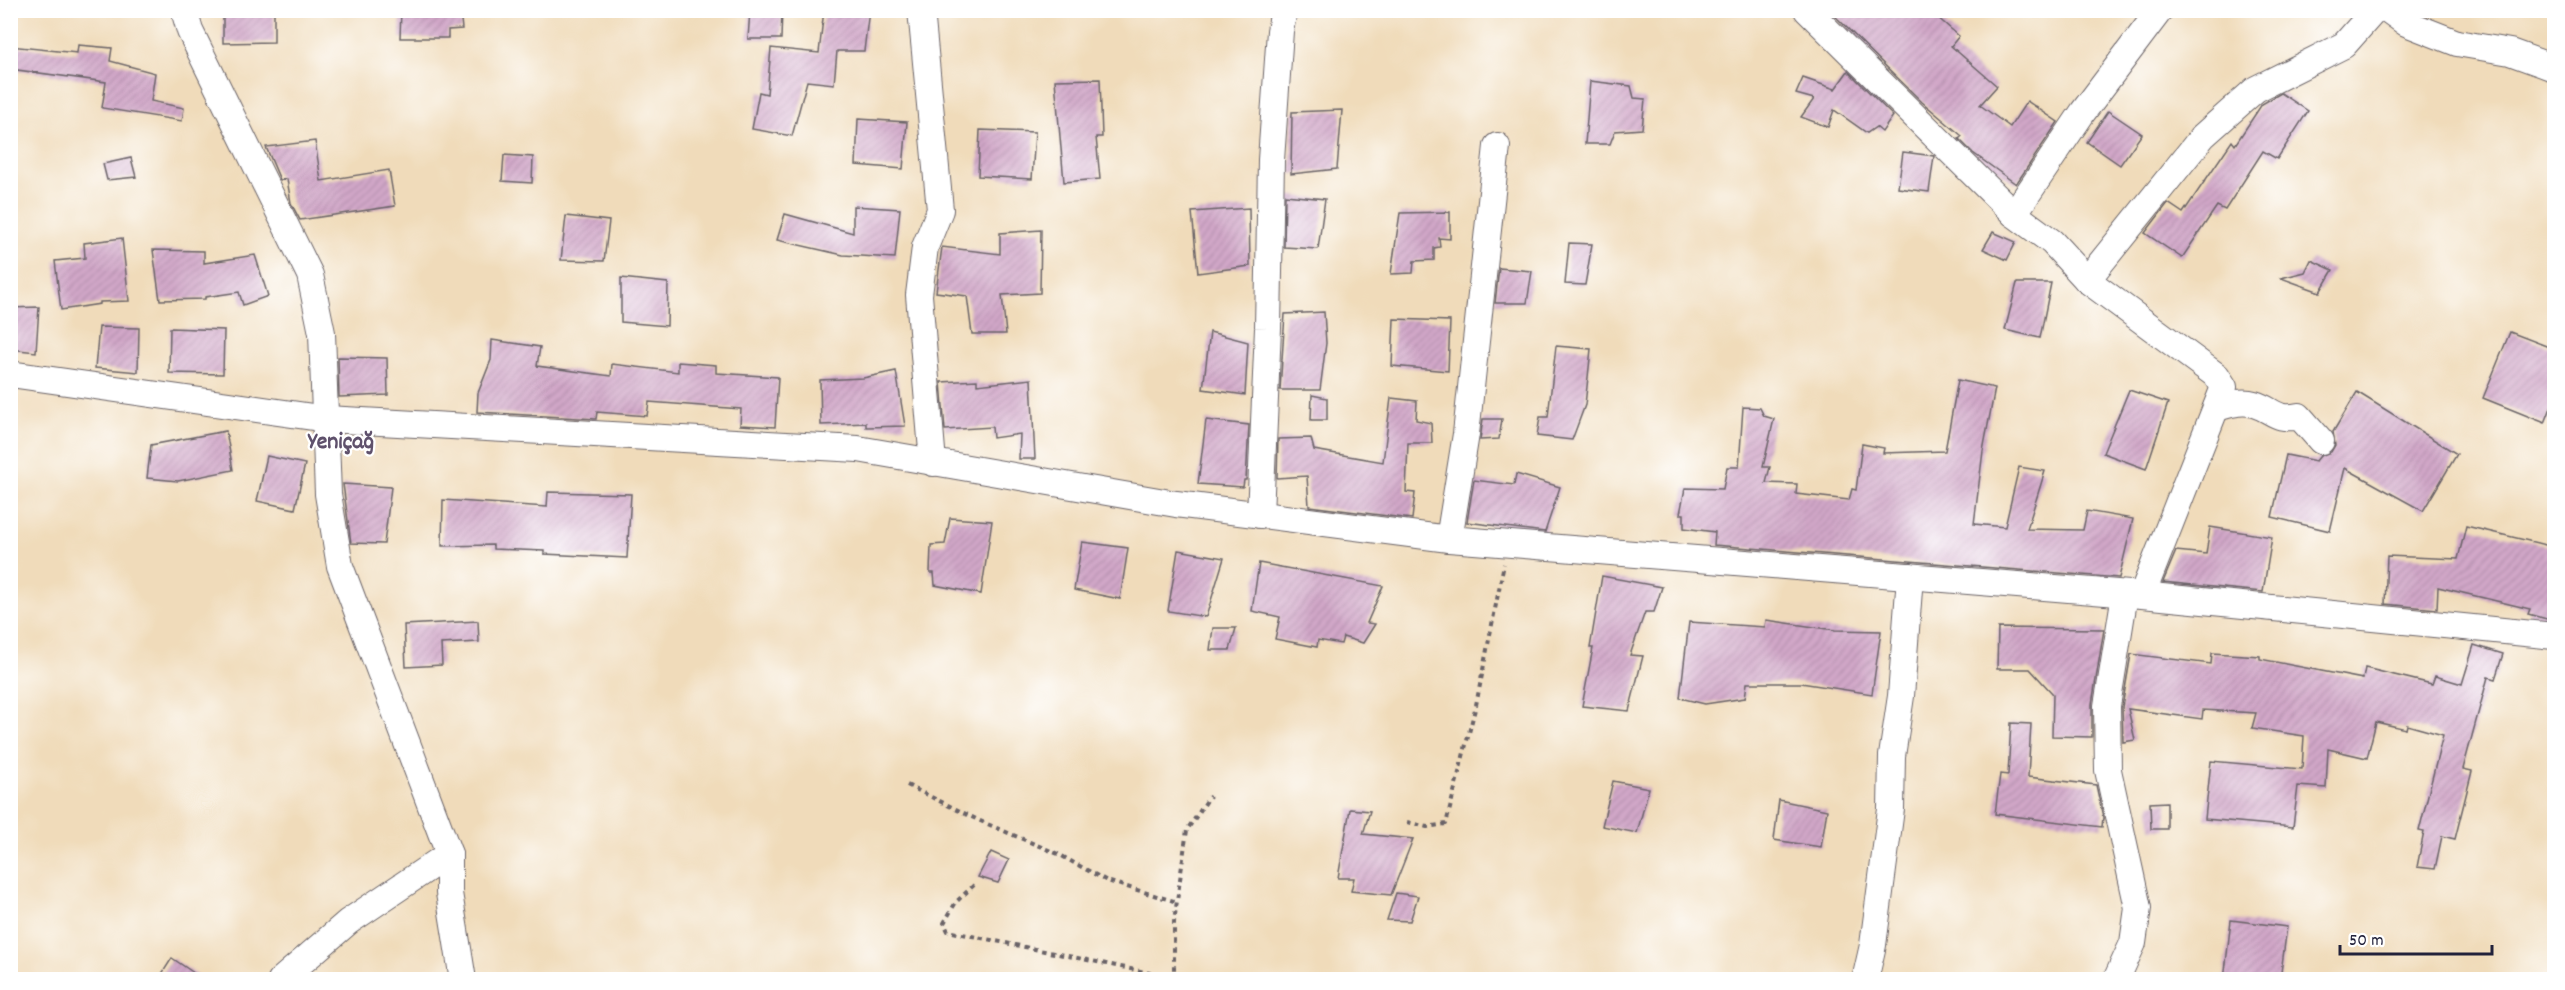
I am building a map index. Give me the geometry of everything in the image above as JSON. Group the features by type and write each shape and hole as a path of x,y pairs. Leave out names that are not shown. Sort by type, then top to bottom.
{"street":[{"path":"184,10 195,42 310,275 322,333 328,494 340,566 449,854 449,893 464,980"},
{"path":"921,10 940,210 925,247 919,295 933,463"},
{"path":"1260,514 1268,328 1271,160 1280,31 1284,10"},
{"path":"1807,10 2014,214 2052,242 2087,280 2217,376 2224,387 2134,595 2107,706 2108,770 2138,908 2133,943 2116,980"},
{"path":"2014,214 2083,112 2160,10"},
{"path":"2087,280 2203,136 2256,89 2344,45 2375,10"},
{"path":"2388,10 2406,23 2457,43 2510,52 2554,68"},
{"path":"1449,539 1466,434 1497,146"},
{"path":"10,374 327,419 858,449 1165,502 1449,539 2134,595 2554,636"},
{"path":"2216,408 2236,403 2253,404 2285,419 2299,416 2320,441"},
{"path":"1865,980 1873,945 1891,809 1892,756 1903,675 1910,576"},
{"path":"281,980 348,922 449,854"}],"path":[{"path":"1407,822 1426,827 1446,824 1459,779 1499,581 1510,544"},
{"path":"907,785 978,820 1058,854 1107,881 1177,902"},
{"path":"974,885 956,903 944,923 948,931 1174,979 1173,951 1177,902 1187,830 1210,796"}],"building":[{"path":"223,10 274,10 274,42 223,43"},
{"path":"401,10 460,10 462,29 448,30 448,38 400,38"},
{"path":"750,10 782,10 781,39 748,39"},
{"path":"824,10 869,10 864,51 837,51 834,84 807,81 792,136 752,129 759,92 767,94 771,48 819,53"},
{"path":"1829,10 1929,10 1959,36 1951,46 1997,86 1980,105 2010,127 2027,101 2058,122 2016,184 1973,153 1959,139 1962,136 1922,102"},
{"path":"78,45 112,48 110,61 155,73 151,101 184,108 182,121 102,108 106,82 10,69 10,46 77,53"},
{"path":"1848,71 1893,116 1882,132 1876,127 1867,133 1834,110 1828,127 1801,117 1814,99 1796,94 1803,78 1835,89"},
{"path":"1100,79 1102,137 1096,137 1100,179 1064,182 1055,80"},
{"path":"1590,81 1631,86 1634,98 1645,99 1642,129 1615,131 1610,144 1585,144"},
{"path":"2281,93 2308,111 2277,159 2263,151 2225,210 2217,206 2182,258 2145,233 2168,203 2183,213 2232,141 2235,145 2262,104"},
{"path":"1342,110 1337,169 1291,174 1292,112"},
{"path":"2108,111 2142,134 2120,165 2087,142"},
{"path":"858,119 907,122 903,169 856,165"},
{"path":"980,130 1035,132 1032,179 978,176"},
{"path":"315,141 321,181 389,170 395,206 300,220 291,203 287,179 280,180 266,147"},
{"path":"1903,152 1934,156 1929,192 1898,188"},
{"path":"504,155 533,157 532,183 502,181"},
{"path":"131,158 136,177 107,180 103,164"},
{"path":"1285,195 1325,199 1318,249 1284,247"},
{"path":"853,206 900,209 895,258 843,255 777,240 785,214 853,233"},
{"path":"1249,208 1250,266 1198,273 1192,212"},
{"path":"1450,212 1450,239 1439,238 1440,247 1434,248 1434,260 1414,261 1413,273 1391,274 1400,213"},
{"path":"566,216 609,221 604,261 561,260"},
{"path":"1041,230 1040,293 1002,295 1006,334 972,334 967,296 936,292 942,247 1000,254 1000,233"},
{"path":"1993,232 2016,242 2007,260 1983,249"},
{"path":"122,238 129,301 100,302 100,304 61,310 55,261 85,258 84,243"},
{"path":"1569,243 1592,244 1585,285 1565,284"},
{"path":"153,250 204,251 204,263 255,255 268,296 243,305 239,292 205,297 205,299 160,300"},
{"path":"2311,260 2333,270 2320,292 2281,278 2305,272"},
{"path":"1499,268 1532,271 1527,303 1495,303"},
{"path":"621,278 668,283 667,326 621,322"},
{"path":"2017,283 2051,283 2040,338 2005,330"},
{"path":"39,307 36,352 10,349 10,308"},
{"path":"1324,312 1326,343 1320,390 1280,390 1285,314"},
{"path":"1394,319 1450,321 1448,371 1392,366"},
{"path":"99,327 139,328 138,372 95,368"},
{"path":"170,328 224,330 223,374 169,373"},
{"path":"1210,332 1248,342 1245,395 1203,389"},
{"path":"2510,332 2554,349 2554,400 2545,423 2483,398"},
{"path":"492,340 540,347 537,366 611,376 612,364 678,372 678,362 716,365 716,373 778,377 775,427 740,425 741,409 649,402 647,416 597,412 596,419 477,412 478,393 491,360"},
{"path":"1556,346 1591,349 1585,405 1572,440 1537,436 1540,417 1548,417"},
{"path":"338,357 387,358 388,395 339,397"},
{"path":"896,371 905,426 866,427 866,423 821,425 820,380 863,378"},
{"path":"1031,379 1035,459 1019,459 1020,434 993,438 992,427 945,430 941,382 977,380 977,385"},
{"path":"1958,380 1995,388 1983,451 1974,524 2005,527 2019,467 2045,471 2027,529 2083,530 2087,511 2133,519 2119,578 1714,545 1715,532 1684,528 1684,514 1680,514 1685,488 1723,489 1727,467 1739,467 1743,407 1760,408 1764,416 1774,419 1763,467 1770,467 1766,483 1797,484 1796,494 1849,500 1852,489 1856,490 1862,444 1884,448 1883,453 1945,451"},
{"path":"2129,390 2168,403 2146,469 2103,453"},
{"path":"2357,392 2457,454 2423,511 2345,468 2330,531 2272,517 2286,455 2316,461 2320,456 2331,452 2335,445 2333,432"},
{"path":"1312,395 1327,398 1327,420 1311,420"},
{"path":"1391,398 1417,401 1416,420 1431,423 1432,443 1408,443 1406,492 1415,493 1412,519 1309,506 1307,476 1277,478 1278,439 1311,438 1314,450 1383,462"},
{"path":"1483,419 1502,419 1499,439 1480,440"},
{"path":"1206,420 1249,425 1246,480 1244,480 1243,487 1198,484"},
{"path":"226,431 233,470 178,481 147,478 151,445"},
{"path":"267,456 305,464 295,509 257,501"},
{"path":"1516,474 1560,487 1545,532 1467,522 1474,480 1514,485"},
{"path":"343,484 391,487 384,544 351,543"},
{"path":"548,492 631,494 627,558 544,554 544,551 493,549 493,545 442,546 443,500 547,507"},
{"path":"950,518 992,521 981,594 935,585 934,573 930,573 931,545 945,544"},
{"path":"2466,526 2554,547 2554,621 2528,614 2530,609 2438,587 2437,609 2385,604 2387,556 2458,559"},
{"path":"2210,527 2272,537 2263,592 2163,582 2176,551 2206,554"},
{"path":"1082,542 1128,548 1120,599 1074,590"},
{"path":"1178,550 1224,558 1206,617 1168,611"},
{"path":"1259,563 1383,586 1367,623 1375,624 1363,643 1343,637 1341,644 1318,640 1317,647 1275,639 1280,617 1252,611"},
{"path":"1602,576 1662,587 1654,612 1645,612 1630,655 1643,656 1629,711 1582,706 1593,648 1590,648"},
{"path":"1766,620 1835,630 1881,631 1872,694 1801,683 1747,683 1745,698 1705,704 1680,698 1689,622 1765,627"},
{"path":"478,621 479,642 441,644 442,665 406,667 404,625"},
{"path":"1213,628 1236,628 1230,650 1210,650"},
{"path":"1998,628 2104,629 2092,704 2092,737 2052,736 2053,694 2030,669 1997,669"},
{"path":"2474,645 2503,654 2495,679 2488,677 2463,769 2472,771 2455,839 2442,836 2435,869 2417,867 2424,832 2419,831 2443,735 2407,725 2406,729 2376,722 2367,758 2328,749 2326,788 2298,786 2293,827 2205,819 2211,761 2302,769 2304,736 2252,728 2256,713 2203,710 2202,719 2128,709 2135,740 2123,742 2122,707 2131,654 2211,664 2212,653 2260,656 2260,659 2363,679 2365,668 2432,684 2435,676 2462,684"},
{"path":"2011,723 2031,724 2028,777 2096,785 2103,817 2102,827 1995,814 2000,774 2008,775"},
{"path":"1613,781 1649,788 1637,833 1602,826"},
{"path":"1779,800 1827,810 1821,847 1774,840"},
{"path":"2167,802 2167,829 2151,829 2150,803"},
{"path":"1350,809 1370,811 1363,834 1413,839 1391,895 1351,891 1354,878 1338,878"},
{"path":"991,852 1009,860 998,883 978,877"},
{"path":"1396,893 1418,896 1410,921 1387,920"},
{"path":"2231,920 2287,927 2280,980 2224,980"},
{"path":"172,958 204,980 158,980"}],"district":[{"name":"Yeniçağ","path":"341,440"}]}
